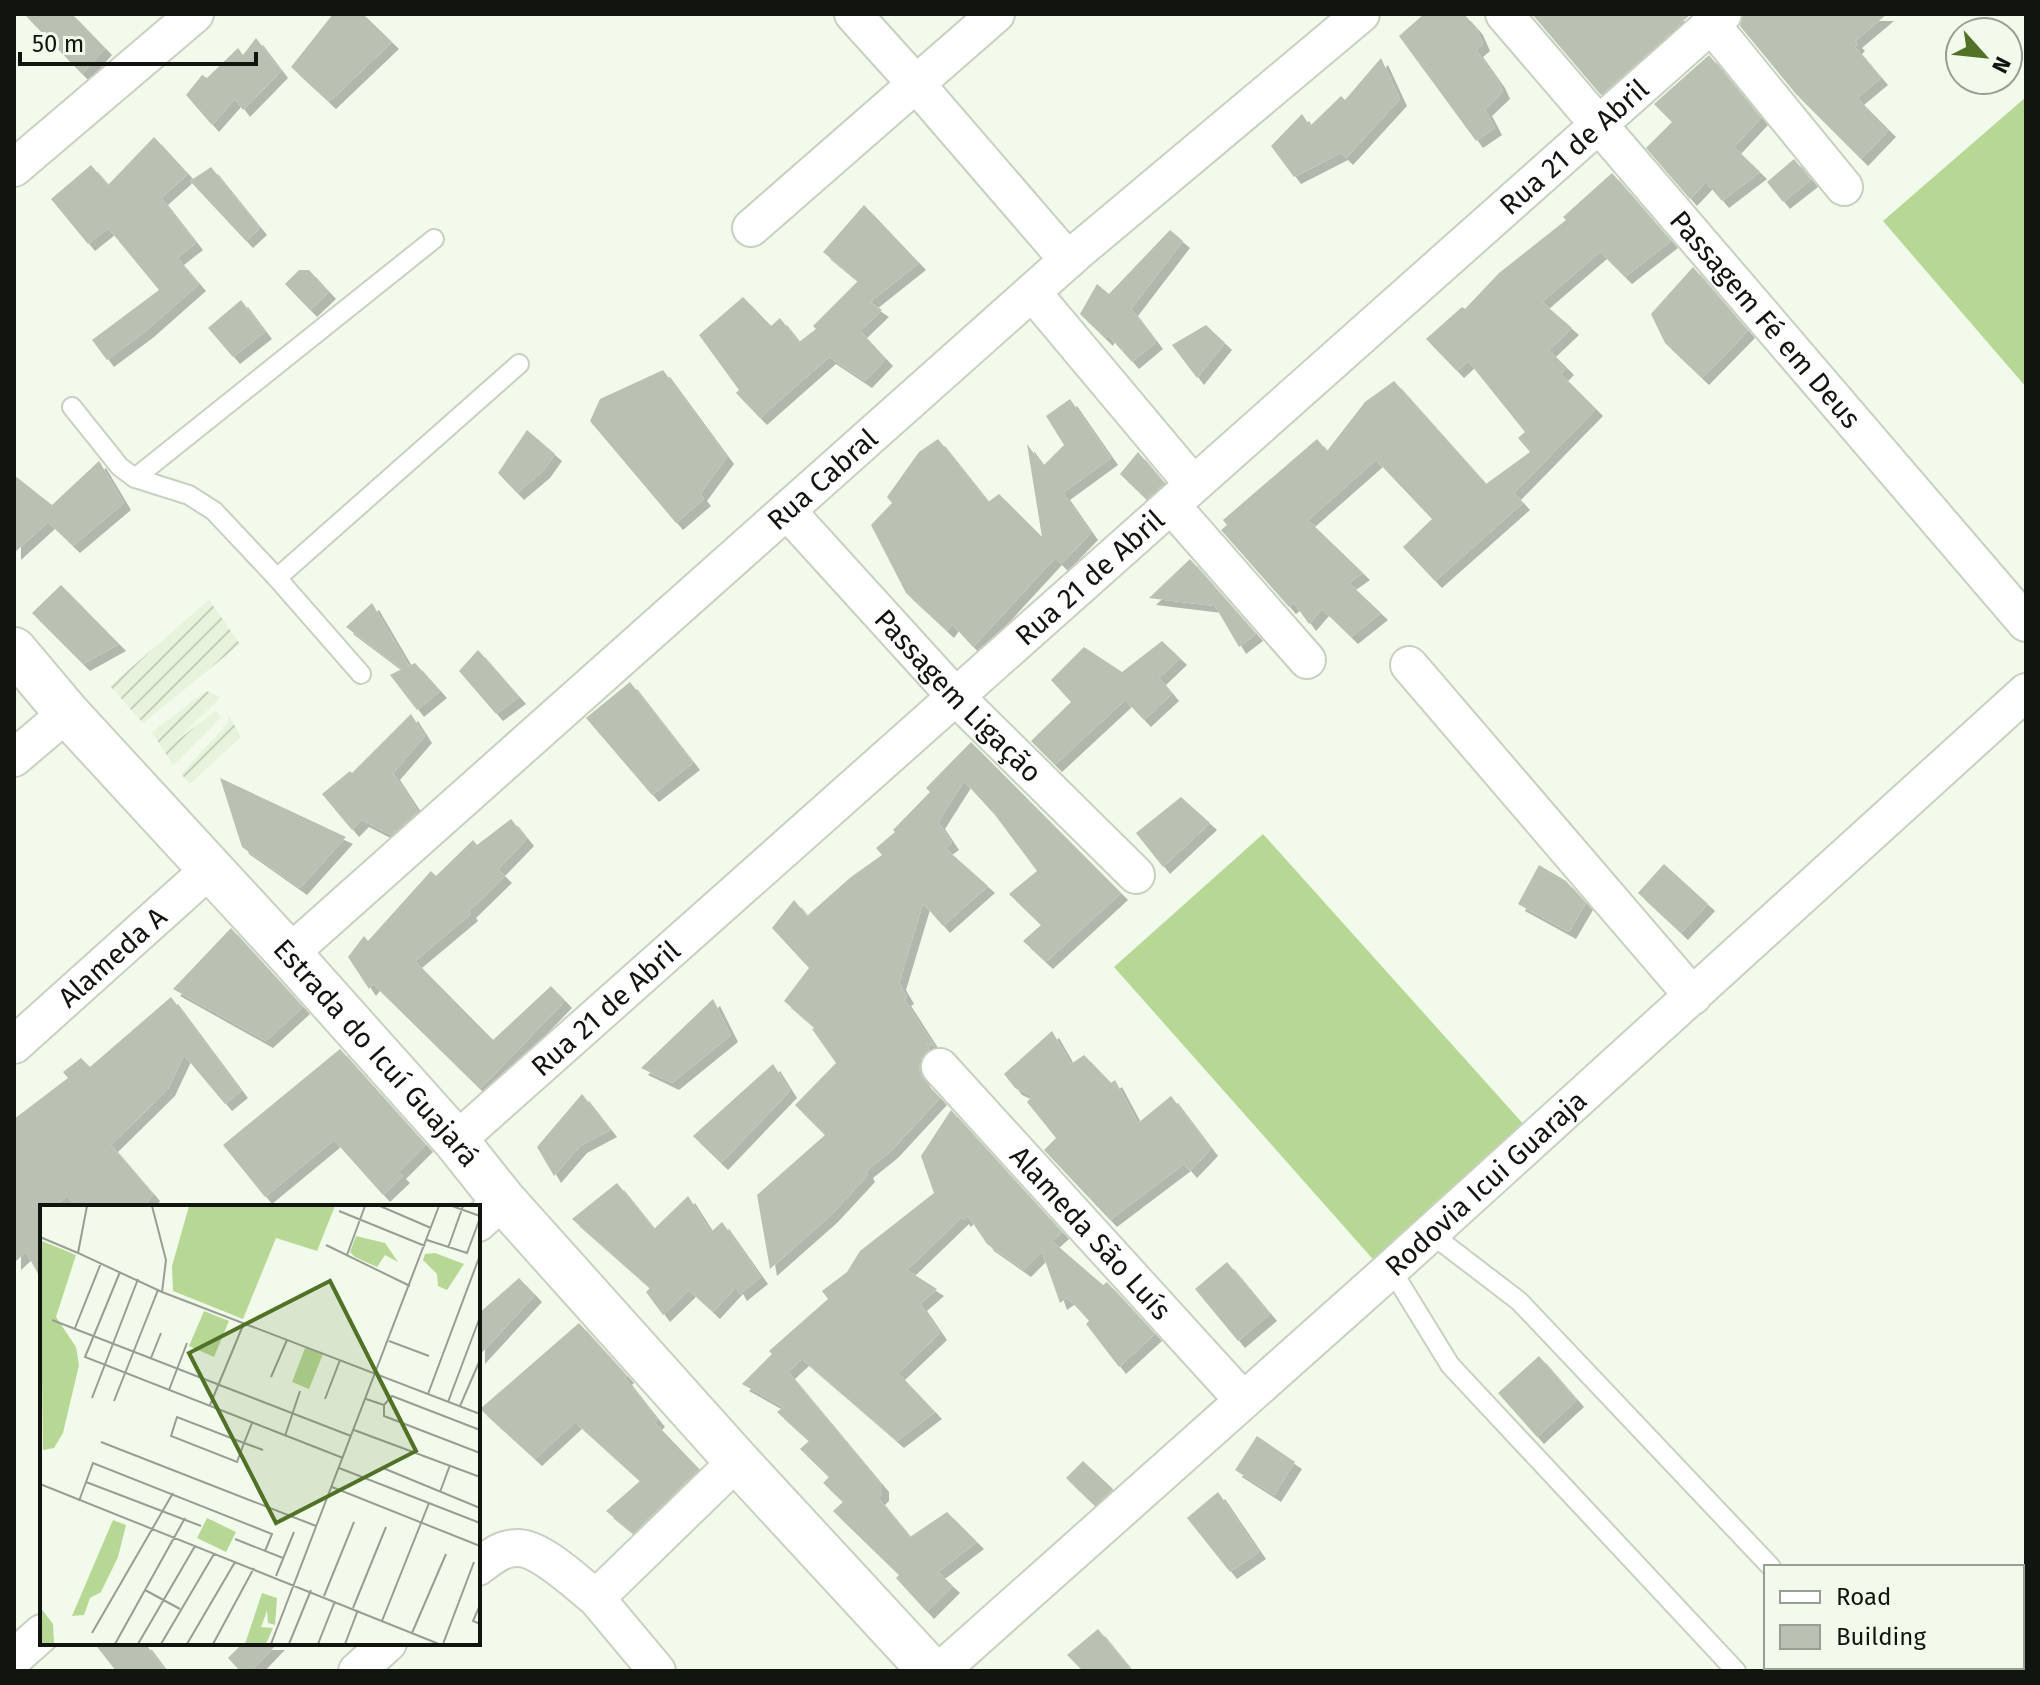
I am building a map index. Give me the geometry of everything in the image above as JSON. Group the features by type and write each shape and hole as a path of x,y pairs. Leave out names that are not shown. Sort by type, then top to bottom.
{"street":[{"path":"14,168 195,14"},
{"path":"853,14 1068,260"},
{"path":"751,228 996,14"},
{"name":"Rua Cabral","path":"289,954 1068,260 1361,14"},
{"name":"Passagem Fé em Deus","path":"1504,14 2026,623"},
{"path":"1717,19 1844,187"},
{"name":"Rua 21 de Abril","path":"456,1141 1717,19"},
{"path":"1032,292 1307,660"},
{"name":"Passagem Ligação","path":"787,511 956,697 1136,875"},
{"name":"Estrada do Icuí Guajará","path":"14,650 67,713 456,1141 490,1211 737,1461 931,1671"},
{"path":"1409,665 1693,996"},
{"name":"Rodovia Icui Guaraja","path":"940,1671 1391,1269 2026,692"},
{"path":"14,758 67,713"},
{"name":"Alameda A","path":"14,1045 210,869"},
{"name":"Alameda São Luís","path":"940,1067 1243,1400"},
{"path":"596,1598 737,1461"},
{"path":"480,1565 496,1553 519,1547 545,1558 596,1598 657,1671"},
{"path":"14,1658 40,1635"},
{"path":"357,1671 386,1645"}],"lane":[{"path":"135,478 434,239"},
{"path":"277,578 519,364"},
{"path":"72,407 120,467 135,478 189,495 214,511 361,674"},
{"path":"1430,1233 1519,1301 1769,1565"},
{"path":"1391,1269 1450,1365 1736,1671"}],"shaded area":[{"path":"209,600 240,644 143,723 110,686"},
{"path":"206,691 221,697 174,743 216,710 221,717 173,765 152,732"},
{"path":"229,715 241,737 190,784 181,774 228,723"}],"green space":[{"path":"2026,97 2026,387 1883,221"},
{"path":"1263,834 1527,1128 1378,1265 1114,967"}],"building":[{"path":"24,14 72,14 105,48 82,74"},
{"path":"333,14 363,14 392,42 329,102 291,67"},
{"path":"1424,14 1464,14 1476,28 1483,44 1476,50 1503,92 1485,109 1495,128 1476,141 1399,36"},
{"path":"1532,14 1691,14 1601,95"},
{"path":"1743,14 1887,14 1855,41 1858,44 1855,47 1881,78 1857,98 1889,130 1861,159 1796,94 1740,26"},
{"path":"256,38 281,71 243,110 235,99 212,125 186,95 202,75 207,78 238,48 243,55"},
{"path":"1709,55 1761,118 1734,147 1760,172 1722,201 1706,182 1690,199 1646,148 1672,122 1654,104"},
{"path":"1381,58 1400,99 1346,158 1341,153 1294,177 1271,146 1302,114 1310,126 1341,96 1345,100"},
{"path":"154,137 188,174 161,198 196,243 177,258 199,284 107,360 92,340 159,290 108,228 88,244 51,199 91,165 108,185"},
{"path":"1794,159 1811,180 1783,202 1767,182"},
{"path":"211,167 260,228 246,241 190,181"},
{"path":"1612,173 1671,241 1625,277 1600,252 1542,302 1572,328 1549,350 1567,368 1561,374 1596,409 1514,493 1523,503 1435,581 1403,547 1432,519 1376,460 1308,520 1363,573 1349,583 1381,613 1351,637 1322,609 1309,624 1294,603 1289,607 1221,530 1227,525 1223,520 1317,439 1327,451 1365,402 1394,381 1486,484 1530,452 1518,438 1525,432 1468,361 1457,371 1426,339 1462,307 1465,309 1499,273 1566,220 1563,217"},
{"path":"864,205 919,263 870,302 882,310 860,331 886,359 865,381 829,357 760,418 736,393 739,390 699,335 743,297 771,326 780,318 799,342 816,329 813,326 858,281 823,252"},
{"path":"1170,230 1183,241 1131,309 1156,342 1132,362 1108,335 1106,339 1080,314 1097,284 1109,294"},
{"path":"1693,267 1748,331 1702,378 1665,343 1651,314"},
{"path":"299,270 309,270 329,292 310,310 285,284"},
{"path":"241,300 265,332 233,357 208,328"},
{"path":"1206,325 1225,343 1197,378 1172,345"},
{"path":"663,370 727,457 700,494 704,499 676,523 590,421 600,399"},
{"path":"1070,399 1111,458 1063,493 1091,533 1061,564 1055,558 973,647 952,624 947,631 906,593 871,525 892,503 887,497 919,452 938,439 988,502 999,494 1042,537 1027,444 1043,466 1064,445 1046,416"},
{"path":"527,430 555,454 543,471 517,493 498,473"},
{"path":"1138,452 1164,483 1146,499 1120,474"},
{"path":"99,461 124,503 73,546 48,522 14,553 14,475 52,505"},
{"path":"1190,559 1256,634 1239,647 1215,606 1149,598"},
{"path":"61,585 119,644 83,664 32,613"},
{"path":"372,603 409,666 415,663 440,691 417,710 390,675 402,669 346,627"},
{"path":"1162,641 1180,658 1159,678 1172,694 1144,720 1125,700 1055,765 1031,741 1071,702 1051,680 1084,647 1122,672"},
{"path":"478,650 519,697 496,714 459,671"},
{"path":"630,682 693,763 652,795 586,718"},
{"path":"411,714 425,736 393,773 418,811 391,835 362,820 352,830 322,794 350,771 352,773"},
{"path":"971,742 1121,893 1046,962 1023,941 1041,925 1009,894 1037,871 995,815 964,781 938,822 952,843 945,848 988,886 943,926 923,903 899,983 907,997 904,999 935,1047 926,1043 930,1049 920,1060 919,1071 940,1098 891,1151 866,1171 868,1175 831,1215 770,1269 757,1195 825,1135 795,1105 836,1063 812,1029 815,1028 784,1001 809,968 772,928 794,900 807,916 851,877 882,855 876,848 895,832 893,830 930,792 926,788"},
{"path":"220,778 346,837 300,888 242,847"},
{"path":"1181,797 1210,823 1163,867 1136,833"},
{"path":"511,819 527,839 498,869 505,876 469,911 471,914 415,961 493,1040 551,986 565,1001 480,1089 373,984 369,989 348,957 364,936 368,941 431,871 436,876 473,840 477,845"},
{"path":"1664,864 1708,904 1681,933 1638,893"},
{"path":"1539,865 1566,881 1586,903 1569,932 1518,904"},
{"path":"231,928 303,1007 266,1041 173,989"},
{"path":"171,997 241,1091 225,1104 184,1055 168,1089 111,1145 153,1194 145,1205 77,1205 67,1196 56,1205 40,1205 40,1277 26,1252 14,1263 14,1119 68,1078 63,1072 81,1058 90,1067"},
{"path":"713,999 731,1035 672,1083 641,1068"},
{"path":"1052,1031 1071,1064 1084,1055 1111,1083 1115,1080 1138,1123 1171,1096 1211,1149 1190,1171 1184,1164 1110,1220 1044,1150 1056,1138 1027,1102 1032,1096 1015,1088 1004,1074"},
{"path":"340,1049 426,1145 399,1172 403,1176 383,1195 334,1140 265,1197 223,1145"},
{"path":"773,1064 790,1091 721,1163 693,1136"},
{"path":"582,1094 610,1130 580,1146 554,1176 537,1147"},
{"path":"951,1110 1062,1232 1052,1241 1103,1285 1107,1282 1155,1334 1119,1367 1086,1324 1089,1321 1073,1303 1067,1298 1060,1303 1042,1252 1024,1270 987,1244 968,1216 964,1220 962,1217 907,1270 937,1289 920,1304 940,1333 898,1373 935,1412 897,1441 802,1359 788,1372 882,1485 882,1494 878,1498 910,1537 947,1512 977,1542 938,1572 953,1586 927,1612 896,1578 899,1575 833,1511 843,1502 823,1483 829,1477 800,1449 809,1441 777,1412 783,1407 742,1384 772,1354 769,1351 828,1299 822,1291 847,1272 860,1251 934,1193 921,1156"},
{"path":"617,1183 654,1229 688,1196 711,1232 722,1222 761,1277 740,1294 736,1287 713,1312 689,1290 663,1315 646,1292 650,1288 572,1219"},
{"path":"1227,1262 1270,1314 1238,1341 1195,1289"},
{"path":"519,1278 535,1295 480,1355 480,1312"},
{"path":"579,1323 627,1376 625,1378 658,1420 655,1423 699,1469 633,1533 606,1511 640,1481 575,1422 535,1459 480,1409"},
{"path":"1539,1356 1577,1400 1537,1437 1498,1393"},
{"path":"1257,1436 1295,1462 1274,1495 1235,1470"},
{"path":"1083,1461 1113,1489 1094,1505 1066,1478"},
{"path":"1218,1492 1259,1552 1230,1572 1187,1518"},
{"path":"1098,1629 1132,1671 1083,1671 1067,1655"},
{"path":"96,1645 146,1645 166,1671 116,1671"},
{"path":"241,1645 276,1645 251,1671 240,1671 228,1658"}]}
